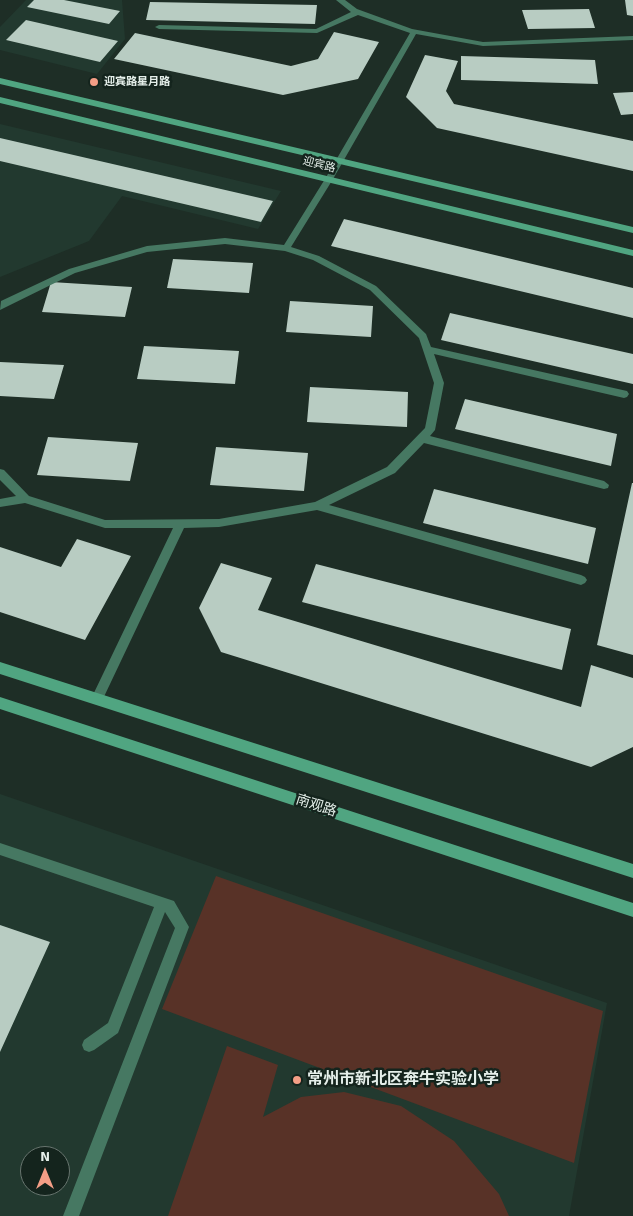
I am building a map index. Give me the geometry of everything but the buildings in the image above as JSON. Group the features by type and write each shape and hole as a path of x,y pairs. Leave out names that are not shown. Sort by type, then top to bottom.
{"street":[{"name":"迎宾路","path":"0,81 633,230"},
{"name":"迎宾路","path":"0,100 633,253"},
{"path":"0,668 633,871"},
{"name":"南观路","path":"0,703 633,910"}],"lane":[{"path":"340,0 358,12 414,32 483,44 633,38"},
{"path":"159,27 317,31 358,12"},
{"path":"286,248 329,180 414,32"},
{"path":"0,307 4,303 72,270 147,249 224,241 286,248 316,258 373,288 423,336 439,383 430,430 391,470 317,506 219,523 105,524 25,498 0,474"},
{"path":"427,349 624,394"},
{"path":"422,438 604,485"},
{"path":"0,503 25,498"},
{"path":"317,506 581,580"},
{"path":"97,699 181,524"},
{"path":"0,849 162,903 169,906 182,927 71,1216"},
{"path":"89,1045 113,1028 162,903"}],"shaded area":[{"path":"26,0 122,0 125,39 97,74 0,50 0,27"},
{"path":"0,124 281,191 258,229 122,196 89,241 0,277"},
{"name":"常州市新北区奔牛实验小学","path":"0,794 607,1003 569,1216 0,1216"},
{"path":"216,876 603,1011 574,1163 162,1009"},
{"path":"227,1046 278,1065 263,1117 301,1097 344,1092 401,1106 454,1141 499,1194 509,1216 168,1216"}],"place":[{"name":"迎宾路星月路","path":"94,82"},
{"name":"常州市新北区奔牛实验小学","path":"297,1080"}]}
